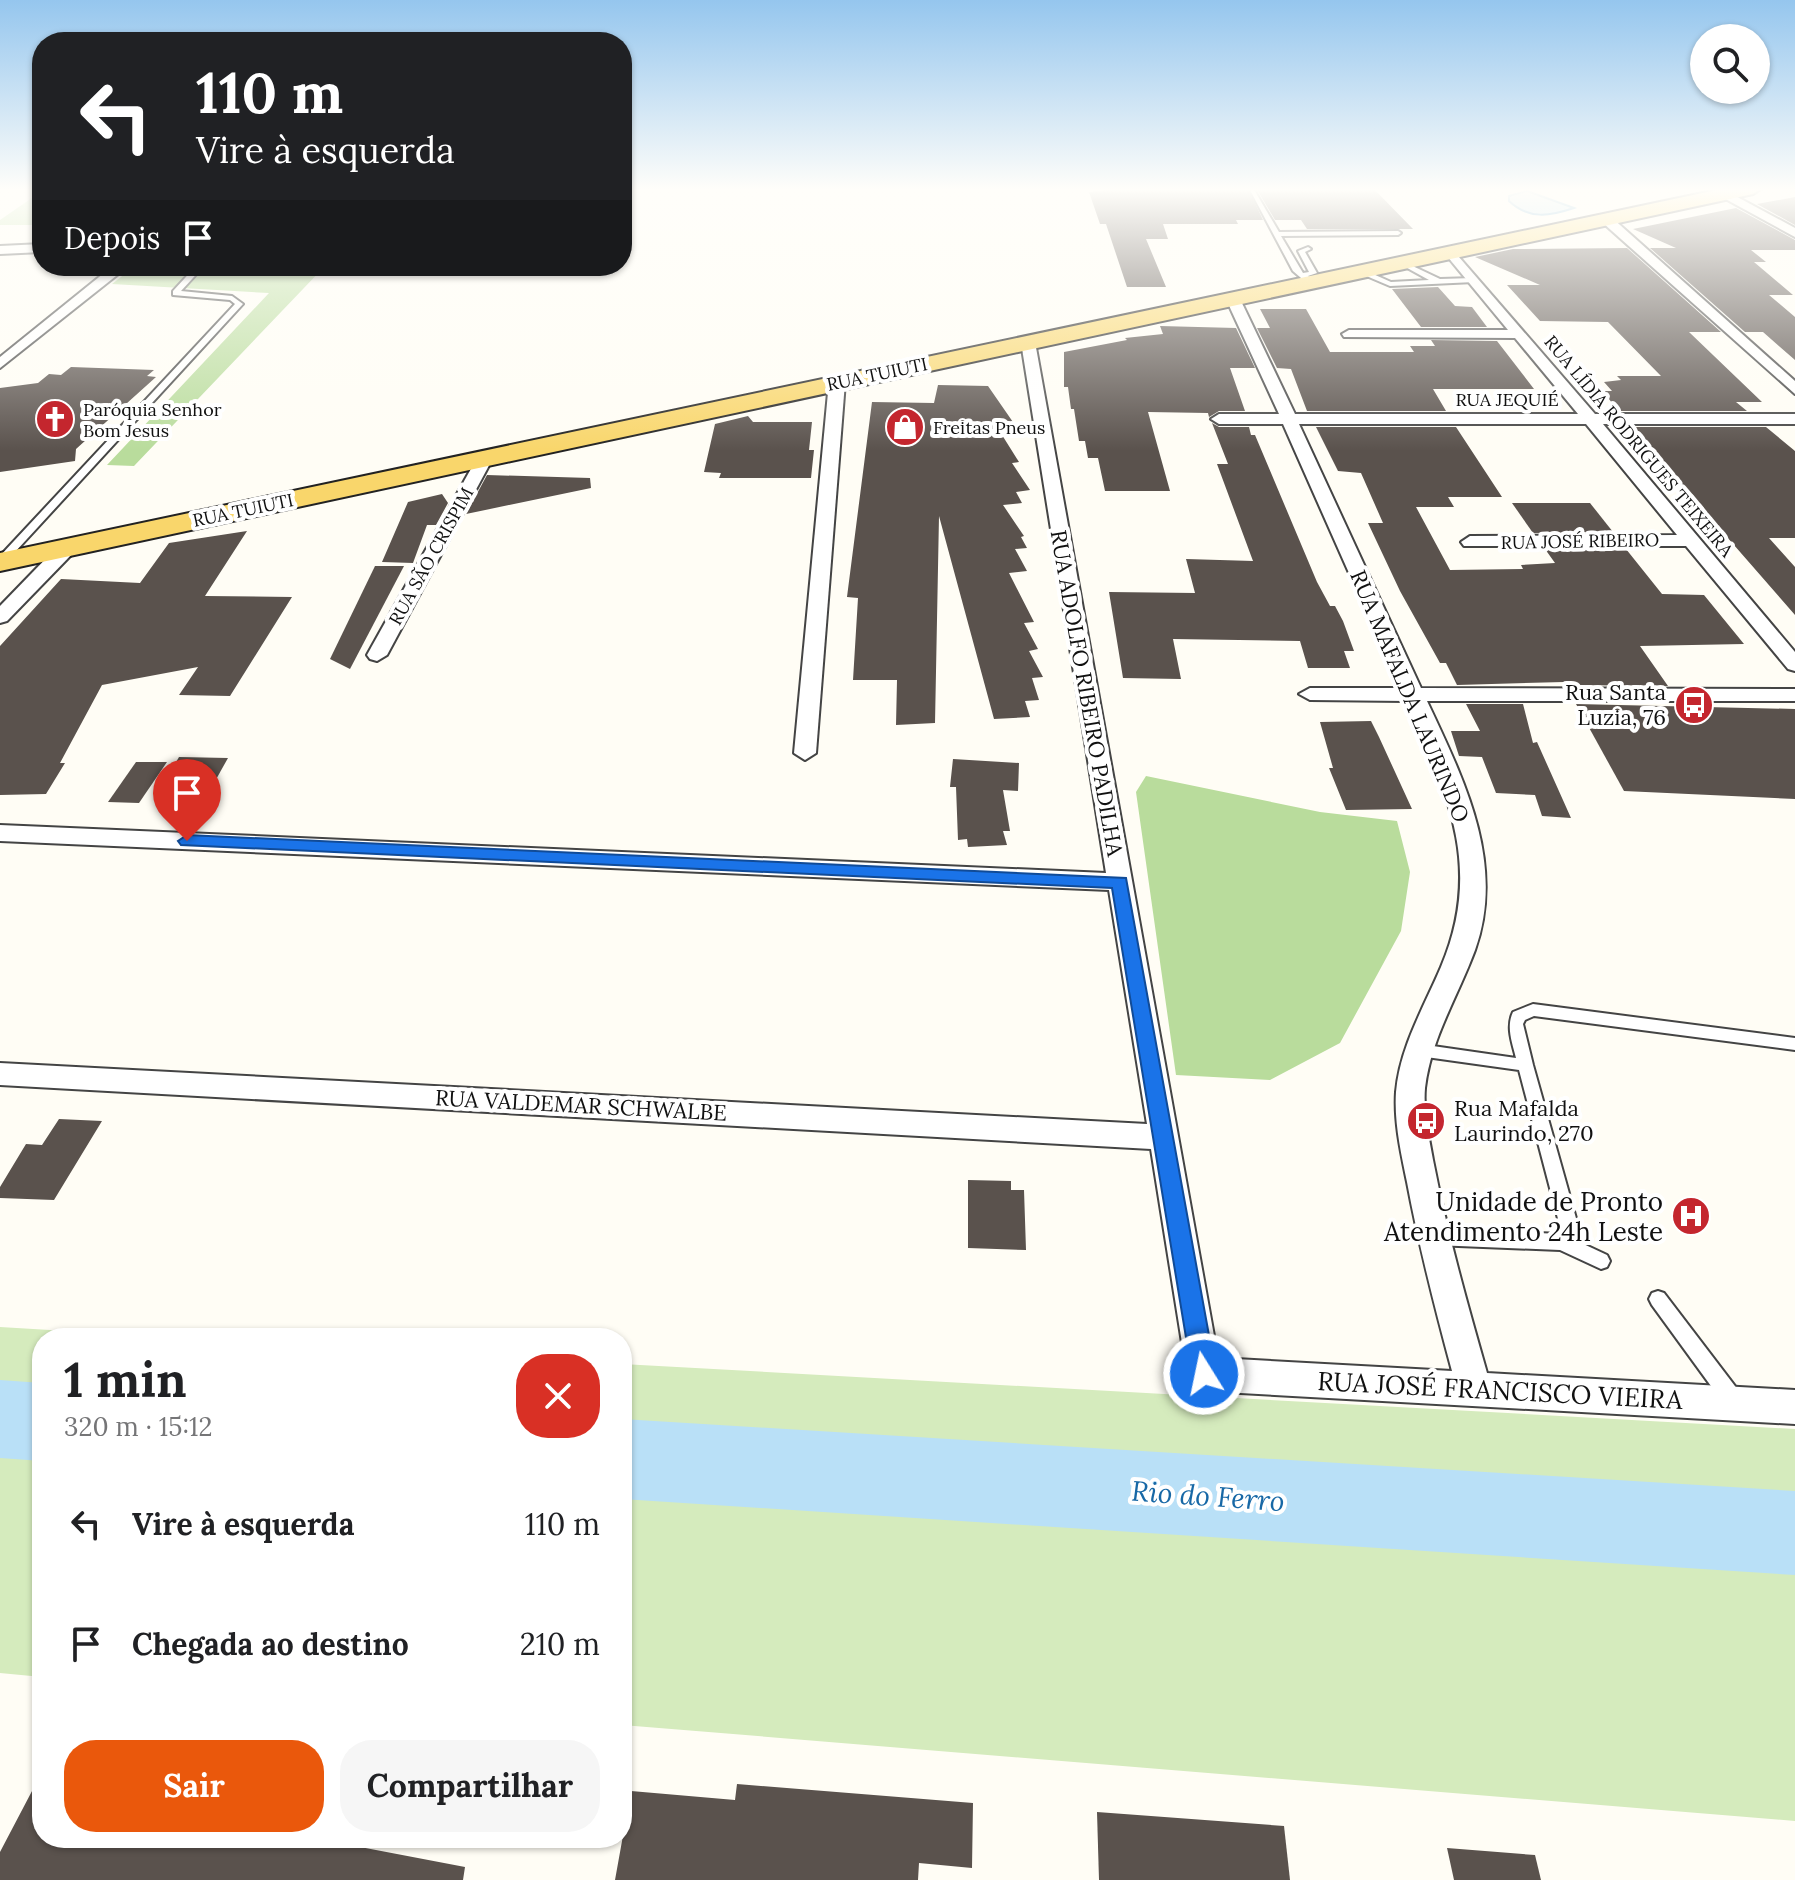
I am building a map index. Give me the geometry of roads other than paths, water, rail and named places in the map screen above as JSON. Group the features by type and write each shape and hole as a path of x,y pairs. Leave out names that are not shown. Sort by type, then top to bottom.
{"main road":[{"name":"RUA TUIUTI","path":"0,562 1332,276"}],"street":[{"path":"0,364 109,276"},
{"name":"RUA LÍDIA RODRIGUES TEIXEIRA","path":"1471,276 1795,665"},
{"path":"1669,276 1795,389"},
{"name":"RUA MAFALDA LAURINDO","path":"1233,299 1413,695 1466,828 1474,863 1477,903 1467,942 1419,1050 1411,1090 1415,1144 1433,1237 1474,1388"},
{"path":"1349,334 1520,334"},
{"name":"RUA ADOLFO RIBEIRO PADILHA","path":"1028,342 1204,1374"},
{"path":"805,753 837,382"},
{"name":"RUA JEQUIÉ","path":"1219,419 1795,419"},
{"name":"RUA SÃO CRISPIM","path":"377,655 485,458"},
{"name":"RUA JOSÉ RIBEIRO","path":"1470,542 1691,540"},
{"path":"0,617 67,548"},
{"path":"1310,694 1795,695"},
{"path":"0,833 1120,882"},
{"name":"RUA VALDEMAR SCHWALBE","path":"0,1074 1163,1137"},
{"name":"RUA JOSÉ FRANCISCO VIEIRA","path":"1204,1374 1795,1407"}],"lane":[{"path":"0,562 239,304 232,298 176,293 191,276"},
{"path":"1304,276 1306,279 1310,276"},
{"path":"1370,276 1390,284 1474,280"},
{"path":"1427,276 1439,282"},
{"path":"1562,1242 1570,1238 1571,1229 1525,1065 1516,1024 1518,1016 1533,1010 1795,1044"},
{"path":"1419,1050 1525,1065"},
{"path":"1433,1237 1562,1242 1601,1261"},
{"path":"1658,1299 1736,1404"}],"waterway":[{"name":"Rio do Ferro","path":"0,1419 32,1421"},
{"name":"Rio do Ferro","path":"632,1460 1795,1533"}],"place":[{"name":"Paróquia Senhor Bom Jesus","path":"55,419"},
{"name":"Freitas Pneus","path":"905,427"},
{"name":"Rua Santa Luzia, 76","path":"1694,705"},
{"name":"Rua Mafalda Laurindo, 270","path":"1426,1121"},
{"name":"Unidade de Pronto Atendimento 24h Leste","path":"1691,1216"}]}
